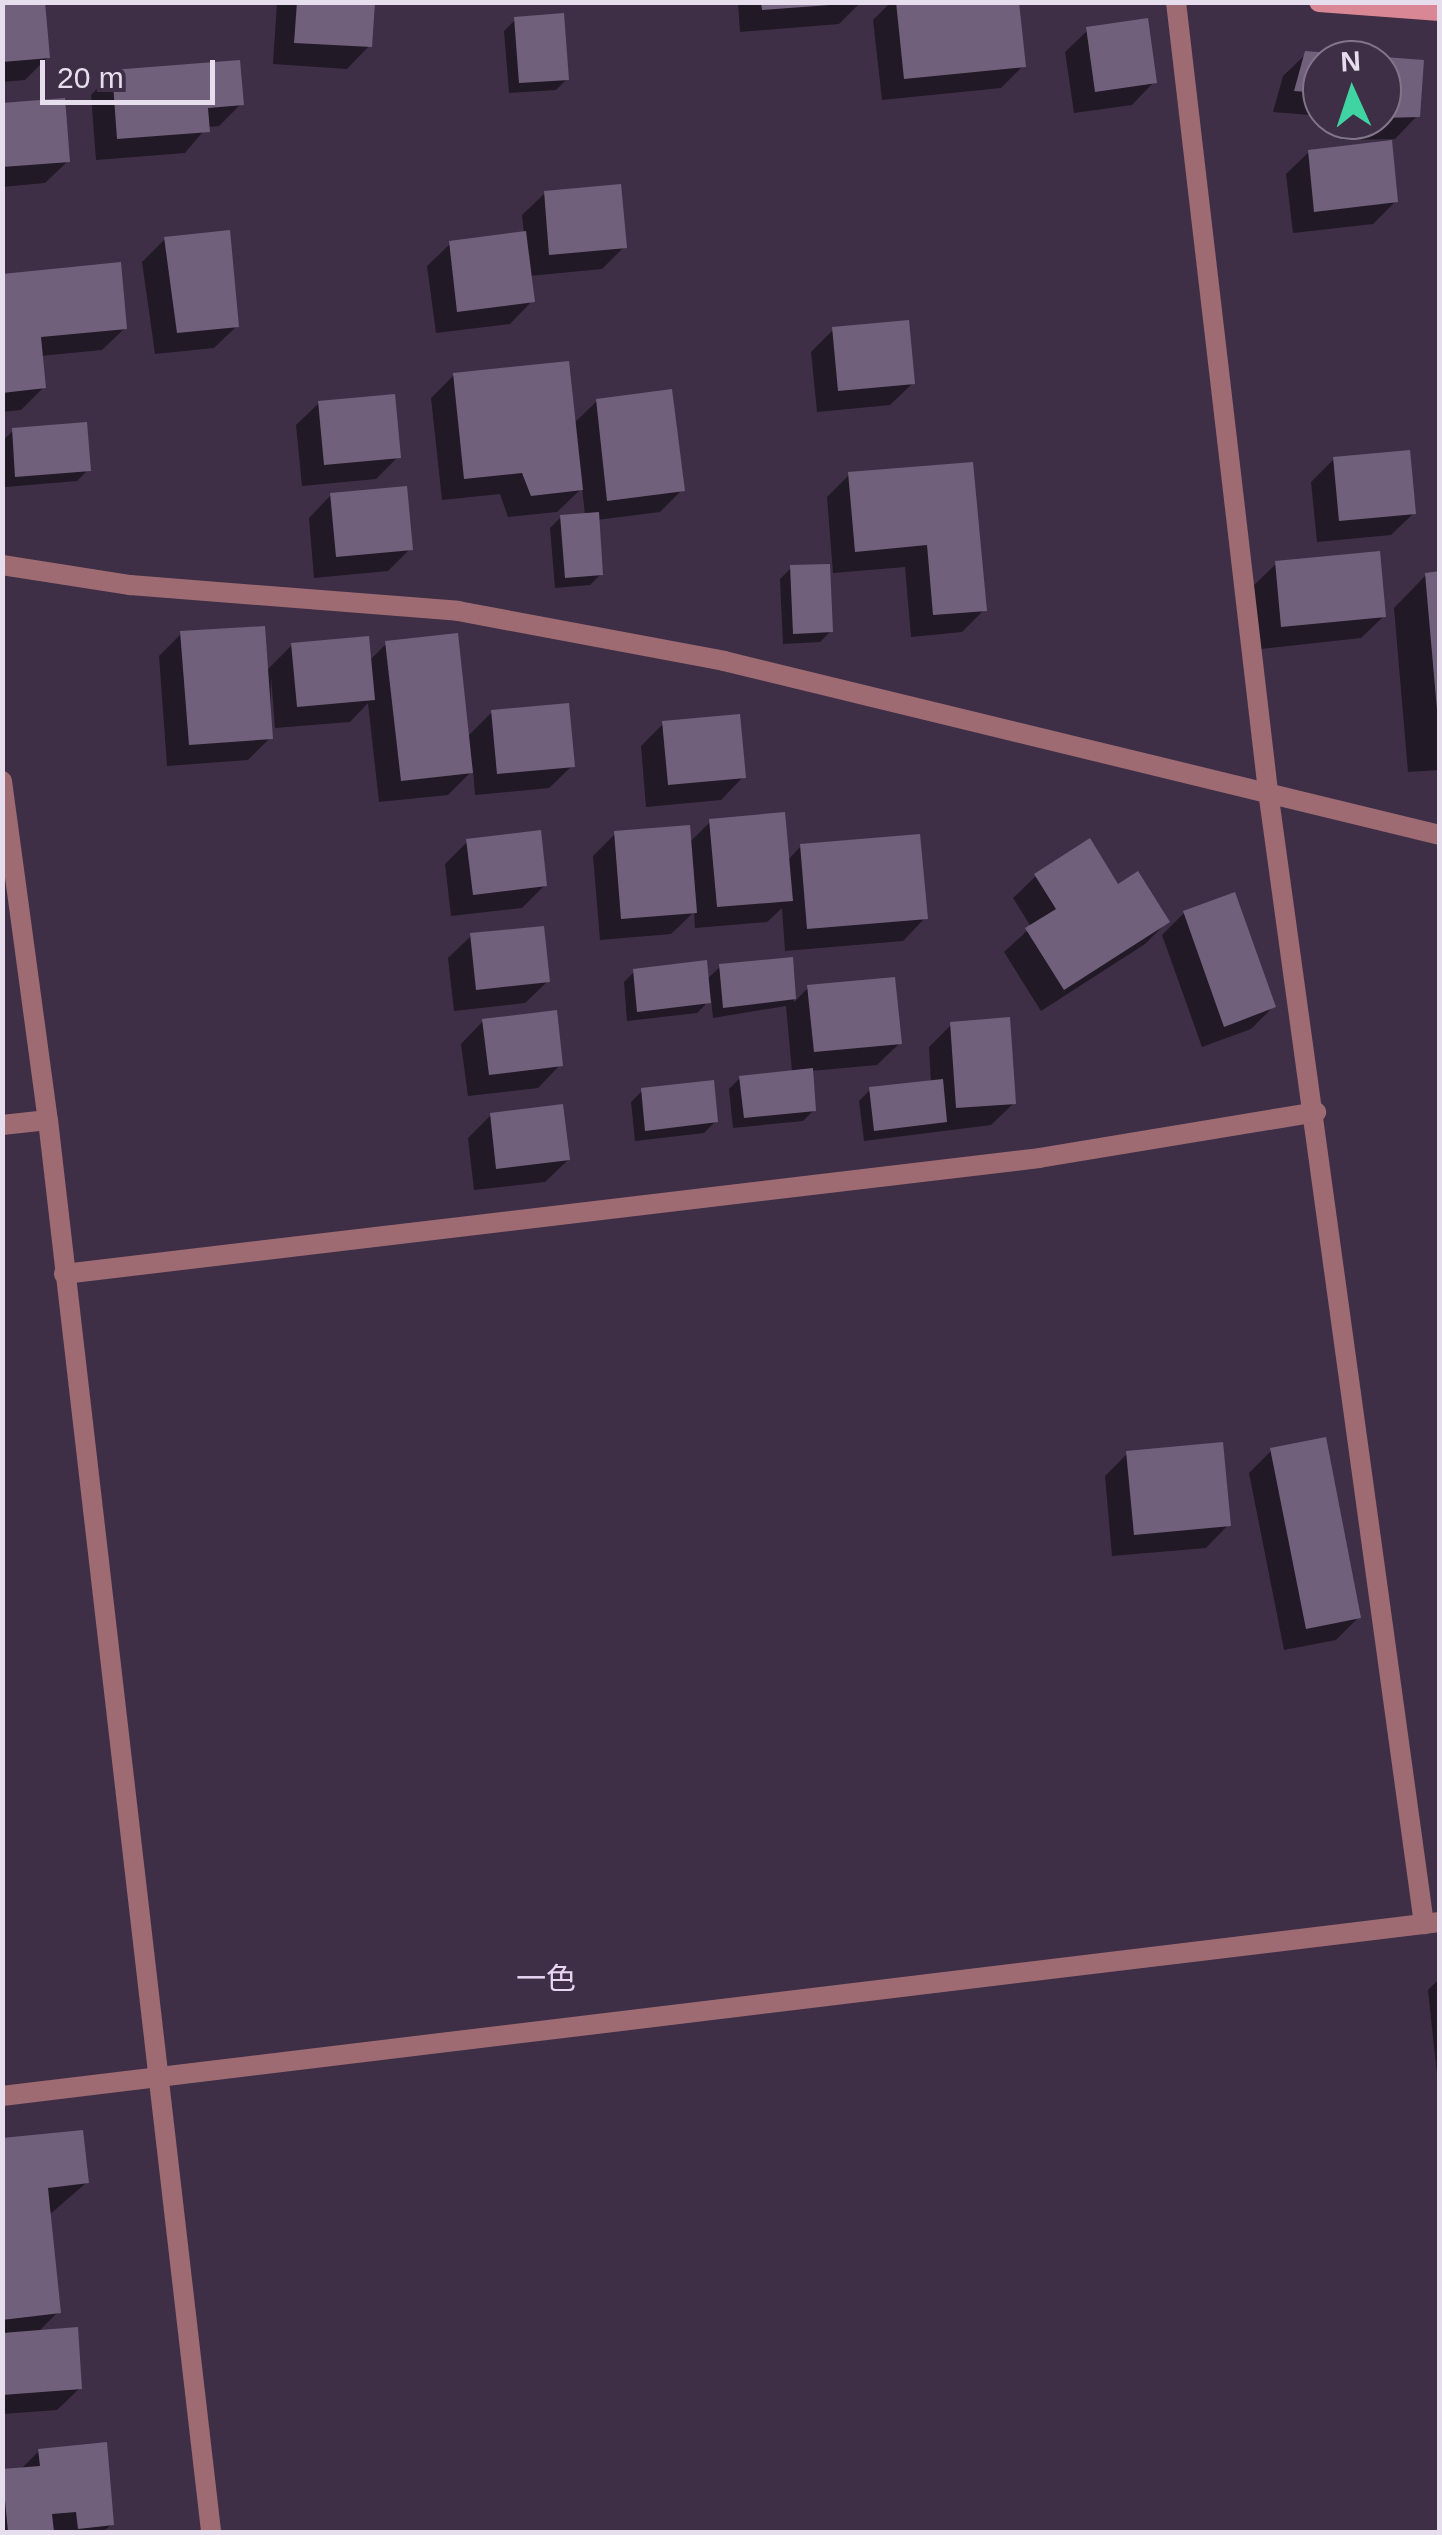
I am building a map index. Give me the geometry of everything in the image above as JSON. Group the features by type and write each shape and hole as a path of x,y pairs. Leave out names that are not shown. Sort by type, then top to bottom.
{"main road":[{"path":"1319,2 1440,11"}],"street":[{"path":"2,2096 1432,1923 1268,791 1176,2"},
{"path":"2,565 130,585 458,611 724,661 1440,835"},
{"path":"2,781 48,1120 155,2076 211,2532"},
{"path":"64,1274 1039,1158 1316,1112"},
{"path":"2,1125 48,1120"}],"building":[{"path":"2,2 45,2 50,58 2,62"},
{"path":"297,2 375,2 372,47 294,43"},
{"path":"761,2 829,2 830,5 762,10"},
{"path":"896,2 1019,2 1026,67 904,79"},
{"path":"564,13 569,80 519,83 514,17"},
{"path":"1148,18 1157,83 1095,92 1086,27"},
{"path":"1402,58 1424,60 1420,117 1402,117"},
{"path":"240,60 244,105 208,108 210,132 117,139 112,70"},
{"path":"1302,62 1302,92 1294,91"},
{"path":"65,98 70,162 2,167 2,103"},
{"path":"1392,140 1398,202 1314,212 1308,150"},
{"path":"621,184 627,248 549,255 544,191"},
{"path":"230,230 239,327 177,333 164,237"},
{"path":"526,231 535,302 457,312 449,241"},
{"path":"121,262 127,329 41,337 46,388 2,393 2,274"},
{"path":"909,320 915,384 838,391 832,327"},
{"path":"569,361 583,490 531,496 522,473 464,479 453,373"},
{"path":"672,389 685,491 607,501 596,399"},
{"path":"395,394 401,458 324,465 318,401"},
{"path":"87,422 91,471 15,477 12,428"},
{"path":"1410,450 1416,514 1339,521 1333,457"},
{"path":"973,462 987,611 933,615 927,545 855,552 848,472"},
{"path":"407,486 413,550 336,557 330,493"},
{"path":"599,512 603,575 565,578 560,515"},
{"path":"1380,551 1386,617 1281,627 1275,561"},
{"path":"830,564 833,632 793,634 790,565"},
{"path":"1440,571 1440,710 1437,710 1425,573"},
{"path":"265,626 273,739 189,745 180,631"},
{"path":"458,633 473,773 401,781 385,641"},
{"path":"369,636 375,700 297,707 291,643"},
{"path":"569,703 575,767 497,774 491,710"},
{"path":"740,714 746,778 668,785 662,721"},
{"path":"785,812 793,901 717,907 709,819"},
{"path":"690,825 697,913 621,919 614,831"},
{"path":"541,830 547,886 473,895 466,839"},
{"path":"920,834 928,919 807,929 800,844"},
{"path":"1090,838 1118,884 1138,871 1170,922 1064,990 1025,928 1056,909 1034,874"},
{"path":"1235,892 1276,1007 1224,1027 1183,911"},
{"path":"544,926 550,982 476,990 470,933"},
{"path":"793,957 796,999 723,1008 719,964"},
{"path":"707,960 711,1003 637,1012 633,969"},
{"path":"895,977 902,1044 814,1052 807,985"},
{"path":"557,1010 563,1066 489,1075 482,1019"},
{"path":"1010,1017 1016,1104 956,1108 950,1022"},
{"path":"813,1068 816,1111 744,1118 739,1076"},
{"path":"943,1079 947,1122 874,1131 869,1087"},
{"path":"714,1080 718,1122 645,1131 641,1088"},
{"path":"563,1104 570,1160 496,1169 490,1113"},
{"path":"1326,1437 1361,1618 1306,1629 1270,1448"},
{"path":"1223,1442 1231,1526 1134,1535 1126,1451"},
{"path":"83,2130 89,2183 48,2188 61,2313 2,2320 2,2138"},
{"path":"78,2327 82,2389 2,2395 2,2333"},
{"path":"107,2442 114,2525 78,2529 76,2512 52,2514 54,2532 8,2532 2,2469 40,2466 38,2449"}],"district":[{"name":"一色","path":"546,1979"}]}
